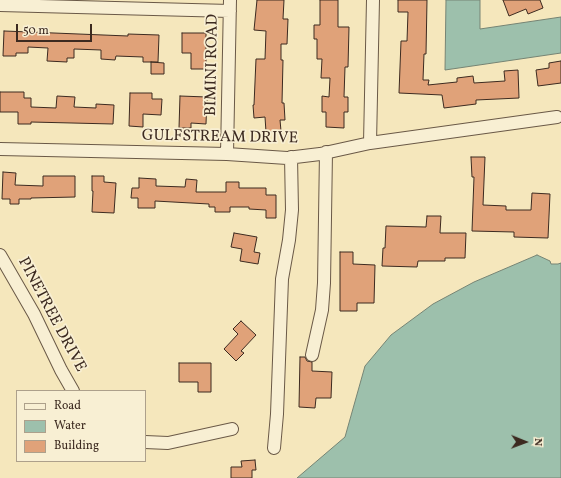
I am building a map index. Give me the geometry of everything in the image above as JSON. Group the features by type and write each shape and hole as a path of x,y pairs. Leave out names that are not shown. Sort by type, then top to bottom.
{"street":[{"path":"370,143 373,0"},
{"path":"0,5 230,5"},
{"name":"BIMINI ROAD","path":"227,154 230,5"},
{"name":"GULFSTREAM DRIVE","path":"0,149 227,154 291,157 370,143 557,117"},
{"path":"312,355 322,310 324,283 326,152"},
{"path":"274,448 277,414 282,279 289,240 292,210 291,157"},
{"name":"PINETREE DRIVE","path":"0,255 34,314 72,390"},
{"path":"146,442 168,443 232,429"}],"water":[{"path":"446,0 480,0 480,29 561,17 561,53 445,70"},
{"path":"537,255 550,261 551,264 561,263 561,478 297,478 345,437 365,366 391,335 433,304 474,282"}],"building":[{"path":"257,0 284,0 283,19 288,19 287,44 281,44 281,60 283,60 282,103 284,103 285,120 280,120 281,131 266,132 265,117 254,118 253,105 256,59 265,59 266,31 254,30"},
{"path":"320,0 338,0 338,27 349,27 348,67 345,67 344,97 348,97 348,112 344,112 344,128 326,127 326,112 322,112 322,96 329,97 330,78 321,78 322,59 317,59 317,39 314,39 314,25 320,25"},
{"path":"398,0 427,0 426,54 424,54 423,80 429,80 428,85 457,82 457,78 473,76 474,83 505,81 504,71 518,70 519,98 476,100 476,104 444,108 442,95 399,93 401,41 407,41 408,12 398,12"},
{"path":"503,0 540,0 543,8 528,14 526,9 509,16"},
{"path":"4,31 128,36 128,34 159,35 158,62 143,62 143,57 116,56 115,60 101,59 101,50 74,49 74,58 67,58 67,62 47,61 48,48 28,47 28,53 16,53 16,56 3,56"},
{"path":"182,33 206,33 206,69 191,69 191,53 182,53"},
{"path":"561,61 561,83 538,86 536,70 549,68 549,63"},
{"path":"151,62 164,63 164,74 151,74"},
{"path":"0,92 24,92 24,98 31,98 31,107 56,108 57,96 75,97 74,107 96,108 96,104 114,105 113,124 31,122 31,124 18,124 18,112 0,112"},
{"path":"130,93 152,93 152,99 162,99 161,115 143,114 143,127 129,126"},
{"path":"180,96 207,97 206,124 191,123 191,128 179,128"},
{"path":"471,157 485,157 483,205 506,206 506,210 531,210 532,193 550,194 548,238 514,237 514,232 472,231 474,177 472,177"},
{"path":"3,172 16,173 15,185 43,186 43,176 75,176 75,197 19,199 19,204 10,204 10,199 2,199"},
{"path":"92,176 104,176 104,182 116,183 114,213 92,212"},
{"path":"139,178 156,179 156,186 185,187 186,179 197,180 196,192 226,192 226,182 239,182 239,188 266,188 266,195 276,195 276,218 266,218 266,210 249,209 249,207 230,207 230,212 215,212 215,207 209,207 209,204 155,201 155,208 138,208 138,198 131,198 132,188 139,188"},
{"path":"427,216 441,216 440,233 466,233 465,258 445,258 445,261 418,261 417,267 382,266 386,226 426,227"},
{"path":"234,233 257,237 254,252 260,253 258,264 240,261 242,249 231,247"},
{"path":"340,252 353,252 353,264 375,265 374,303 357,303 357,311 340,311"},
{"path":"241,321 256,335 241,351 244,353 236,361 224,349 238,334 233,329"},
{"path":"300,357 305,357 307,361 312,362 312,371 332,372 331,398 316,398 315,408 299,407"},
{"path":"179,363 211,363 211,392 198,392 198,382 179,382"},
{"path":"255,460 256,470 252,470 252,478 231,478 231,467 242,467 241,461"}]}
